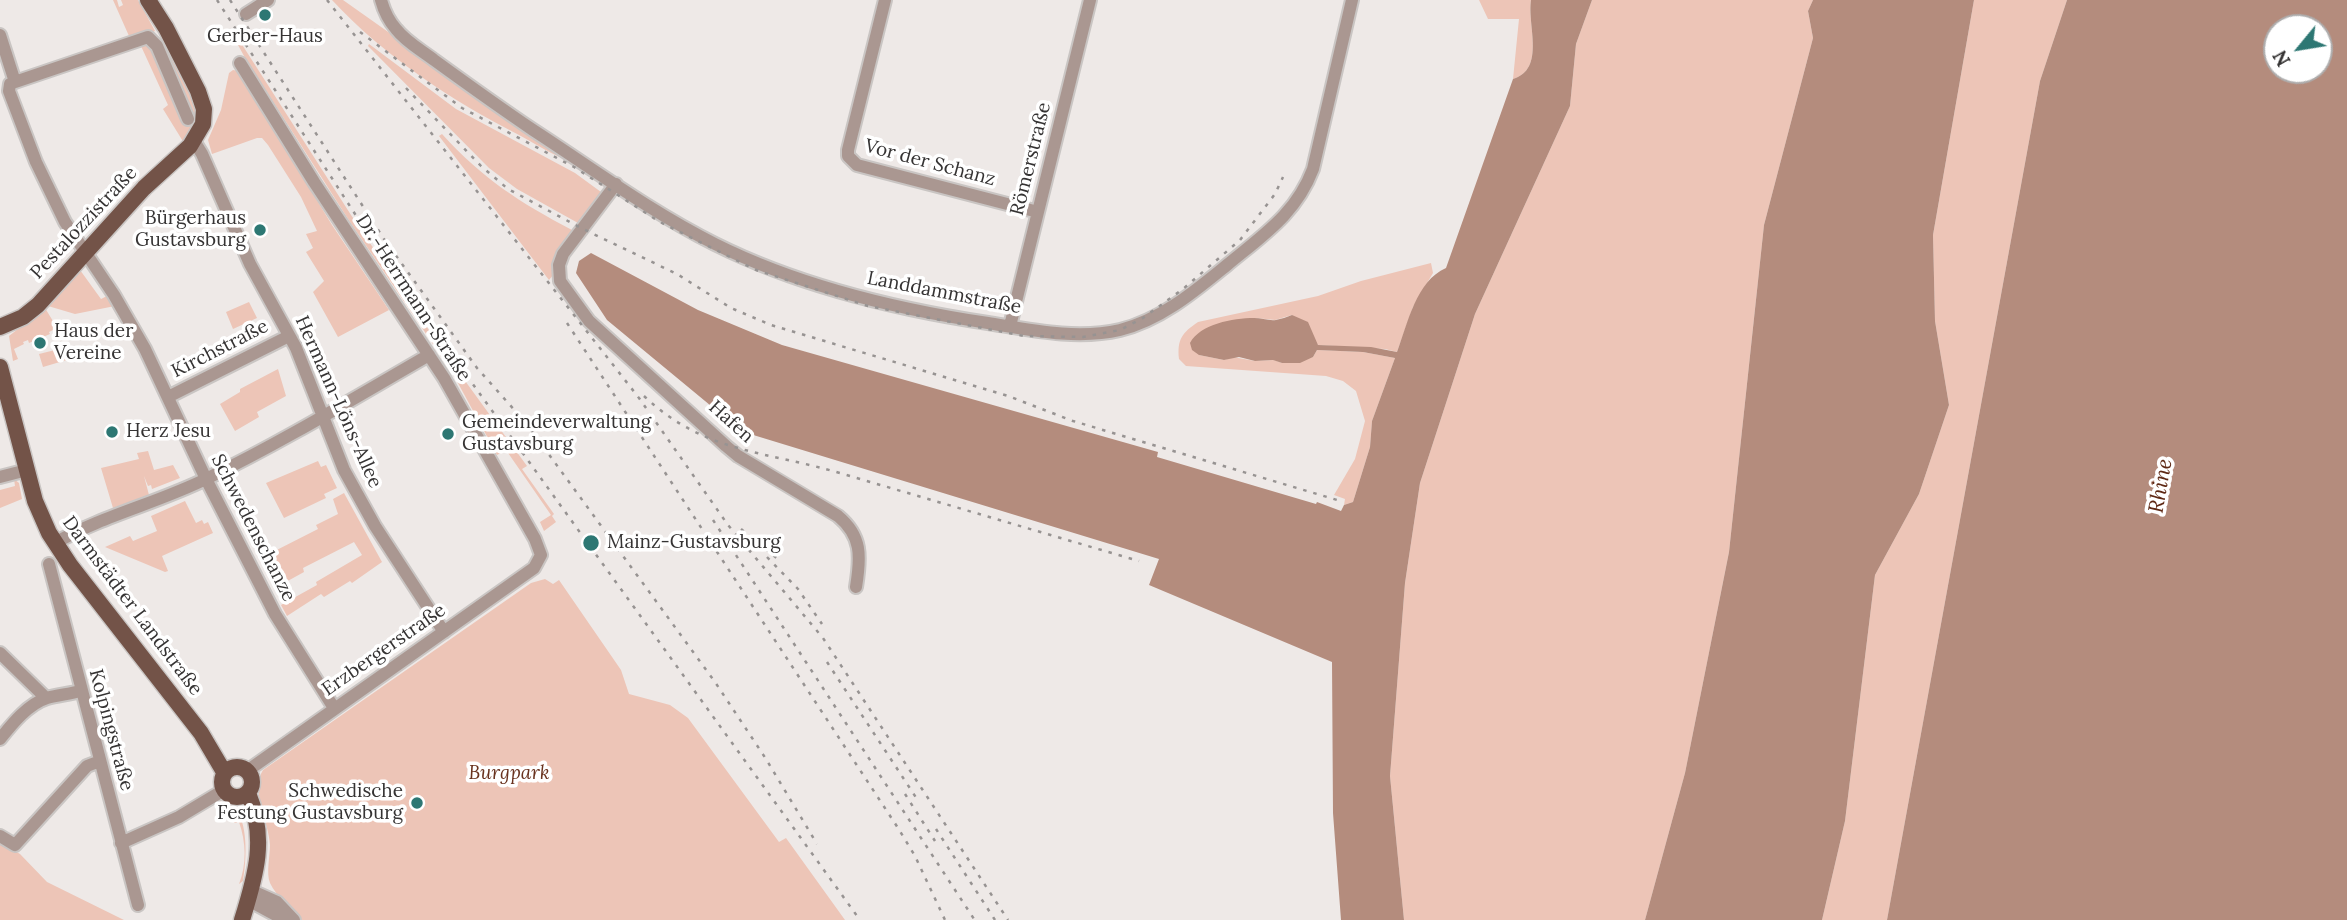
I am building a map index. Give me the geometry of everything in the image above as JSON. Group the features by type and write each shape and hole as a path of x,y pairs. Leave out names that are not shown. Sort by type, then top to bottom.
{"main road":[{"path":"146,0 166,28 198,91 204,109 203,124 194,141"},
{"name":"Pestalozzistraße","path":"0,327 31,311 144,188 194,141"},
{"name":"Darmstädter Landstraße","path":"0,368 37,507 55,543 208,742 234,770"},
{"path":"234,770 252,781 244,795 231,796 224,790 221,781 234,770"},
{"path":"242,920 256,862 259,829 244,795"}],"street":[{"path":"246,15 268,0"},
{"name":"Landdammstraße","path":"381,0 388,18 403,37 477,92 664,216 714,244 756,263 884,303 1010,327 1086,334 1120,330 1155,316 1196,291 1279,223 1293,208 1306,188 1313,169 1352,0"},
{"name":"Vor der Schanz","path":"884,0 848,150 852,162 1038,212"},
{"name":"Römerstraße","path":"1010,327 1090,0"},
{"path":"0,35 15,82 148,37 157,46 188,119"},
{"name":"Dr.-Herrmann-Straße","path":"240,63 314,182 429,355 487,451 535,539 541,551 540,559"},
{"name":"Schwedenschanze","path":"15,82 10,84 9,90 36,162 65,222 125,312 275,614 334,708"},
{"name":"Hermann-Löns-Allee","path":"194,141 253,271 289,336 344,470 375,526 444,632"},
{"name":"Hafen","path":"616,184 563,254 559,265 560,281 589,321 726,446 848,524 857,538 856,587"},
{"name":"Kirchstraße","path":"168,397 289,336"},
{"path":"55,543 88,526 206,479 323,417 429,355"},
{"path":"0,477 27,470"},
{"name":"Erzbergerstraße","path":"234,770 334,708 534,568 540,559"},
{"name":"Kolpingstraße","path":"48,564 138,905"},
{"path":"0,653 46,698"},
{"path":"0,739 18,718 46,698 80,691"},
{"path":"0,836 15,845 87,766 100,761"},
{"path":"121,843 179,817 224,790"},
{"path":"249,895 285,920"},
{"path":"249,895 277,902 294,920"}],"green space":[{"path":"113,0 117,0 119,7 123,5 121,0 138,0 155,31 138,38 135,34 129,36"},
{"path":"332,0 343,0 572,162 494,121 420,76 352,21"},
{"path":"1479,0 1531,0 1532,56 1523,74 1513,79 1519,19 1488,19"},
{"path":"1592,0 1813,0 1808,11 1813,38 1764,225 1729,552 1685,773 1645,920 1404,920 1390,776 1405,583 1420,483 1475,314 1570,106 1576,44"},
{"path":"1974,0 2067,0 2040,81 1887,920 1822,920 1845,821 1875,575 1919,494 1949,405 1935,321 1933,235"},
{"path":"234,32 351,215 439,345 527,466 522,469 554,514 552,516 556,522 544,531 540,522 551,515 506,450 497,455 452,372 350,222 244,56 232,34"},
{"path":"158,36 183,75 194,101 192,128 184,143 163,109 168,105 141,46"},
{"path":"369,44 456,109 575,173 601,192 578,223 517,189 489,168 368,46"},
{"path":"238,71 332,225 389,310 338,337 313,292 324,281 306,252 313,248 306,234 317,231 301,197 268,145 262,138 257,138 212,154 208,140 221,110 229,73"},
{"path":"442,134 487,177 535,210 572,230 556,253 554,274 549,280 439,136"},
{"path":"1431,263 1433,273 1413,307 1397,352 1318,345 1292,315 1275,320 1256,318 1199,355 1224,360 1233,357 1282,363 1313,357 1317,350 1363,352 1395,358 1372,421 1370,447 1353,502 1344,505 1345,499 1334,495 1355,459 1365,421 1356,391 1343,381 1326,376 1186,366 1179,359 1182,337 1198,322 1318,296 1361,281"},
{"path":"80,270 101,299 107,296 115,306 75,314 48,306"},
{"path":"249,302 257,318 233,329 226,312"},
{"path":"45,308 59,331 53,330 29,343 28,340 23,342 24,344 14,349 18,359 13,361 9,336"},
{"path":"67,347 70,359 43,367 39,354"},
{"path":"278,369 286,396 257,412 259,417 235,431 220,404 240,392 240,389"},
{"path":"148,451 154,470 173,465 180,478 152,489 144,476 149,495 113,508 101,468 139,459 137,453"},
{"path":"318,461 321,467 326,465 337,488 324,494 326,498 284,518 266,483"},
{"path":"14,479 19,483 22,499 0,508 0,490 15,486"},
{"path":"344,493 382,562 352,583 350,581 324,597 321,594 287,616 281,605 362,555 354,542 303,568 304,572 275,588 259,559 318,529 316,525 338,514 333,499"},
{"path":"185,501 196,523 202,520 204,524 208,522 213,533 162,556 168,571 105,547 130,536 133,541 157,531 151,516"},
{"name":"Burgpark","path":"545,579 553,584 559,580 621,670 629,694 670,705 688,718 779,842 786,838 845,920 302,920 280,898 269,879 269,836 258,787 263,770 531,583"},
{"path":"219,801 234,805 242,821 245,861 243,881 239,884 244,861 241,830 239,822 234,823 235,818 225,814"},
{"path":"0,842 20,854 47,882 124,920 0,920"}],"water":[{"path":"1531,0 1592,0 1576,44 1570,106 1475,314 1420,483 1405,583 1390,776 1404,920 1341,920 1333,813 1332,662 1149,585 1159,559 750,434 728,420 607,320 576,273 579,261 591,253 698,310 782,345 1158,452 1157,457 1341,511 1344,505 1353,502 1370,447 1372,421 1395,358 1363,352 1317,350 1313,357 1300,363 1255,361 1239,357 1224,360 1199,355 1192,350 1190,343 1201,331 1218,323 1246,318 1276,320 1292,315 1308,322 1318,345 1371,347 1397,352 1420,293 1436,274 1446,268 1513,79 1523,74 1529,66 1533,45"},
{"path":"1813,0 1974,0 1933,235 1935,321 1949,405 1919,494 1875,575 1845,821 1822,920 1645,920 1685,773 1729,552 1764,225 1813,38 1808,11"},
{"name":"Rhine","path":"2067,0 2347,0 2347,920 1887,920 2040,81"}],"railway":[{"path":"217,0 375,245 441,340 860,920"},
{"path":"230,0 384,239 477,368 526,423 715,682 766,759 817,844"},
{"path":"327,0 639,398 728,525 823,638 1008,920"},
{"path":"360,32 462,108 574,167 660,222 756,270 868,306 1024,336 1083,337 1120,330 1143,318 1183,289 1240,240 1275,194 1283,177"},
{"path":"406,88 481,166 508,189 677,274 731,308 771,325 1008,396 1073,421 1337,500"},
{"path":"567,323 898,828 915,856 945,920"},
{"path":"644,396 667,415 714,440 815,466 1139,561"},
{"path":"713,520 974,919"},
{"path":"741,529 779,560"},
{"path":"767,557 798,589 822,624"},
{"path":"827,662 917,799"},
{"path":"905,794 935,841"},
{"path":"936,829 995,920"}],"place":[{"name":"Gerber-Haus","path":"265,15"},
{"name":"Bürgerhaus Gustavsburg","path":"260,230"},
{"name":"Haus der Vereine","path":"40,343"},
{"name":"Herz Jesu","path":"112,432"},
{"name":"Gemeindeverwaltung Gustavsburg","path":"448,434"},
{"name":"Mainz-Gustavsburg","path":"591,543"},
{"name":"Schwedische Festung Gustavsburg","path":"417,803"}]}
